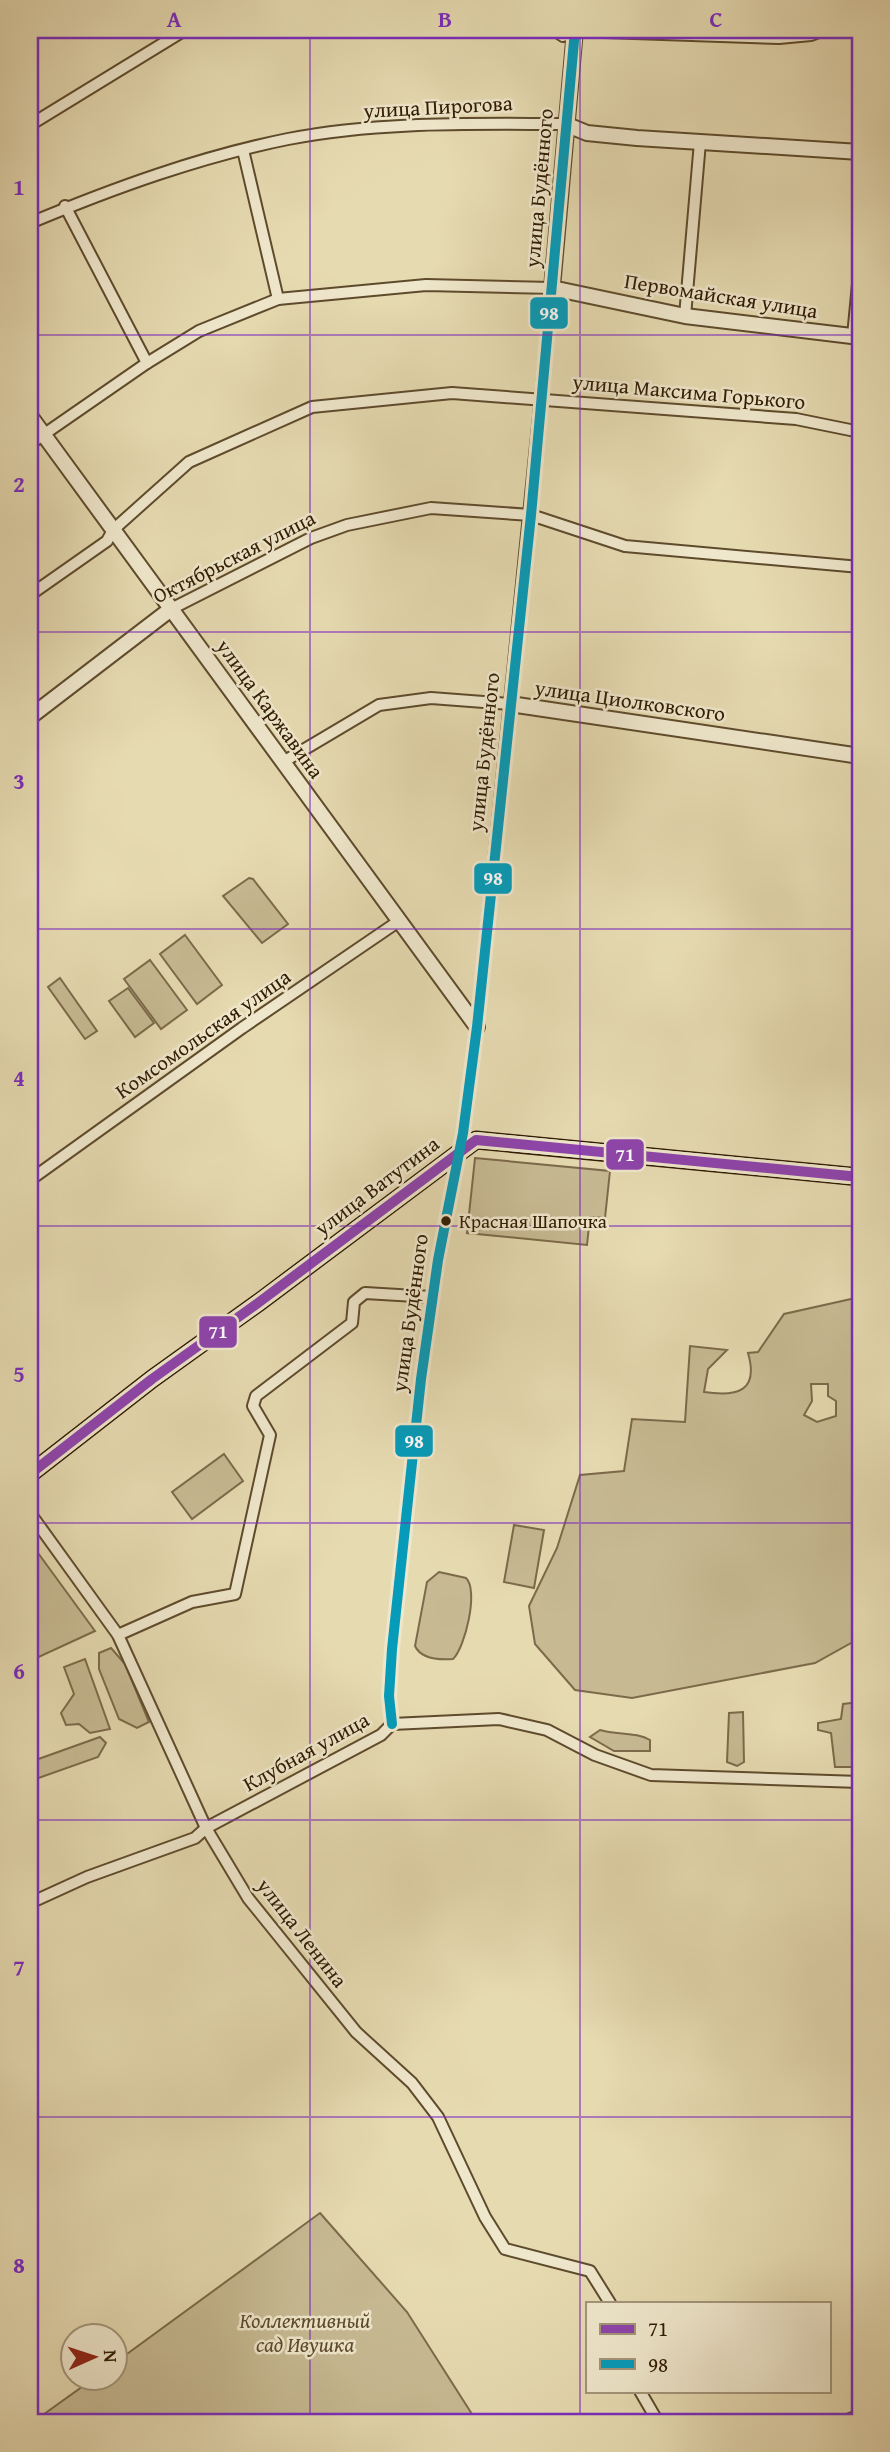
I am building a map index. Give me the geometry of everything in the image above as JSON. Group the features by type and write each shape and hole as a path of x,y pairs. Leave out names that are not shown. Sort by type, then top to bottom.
{"main road":[{"name":"улица Ватутина","path":"30,1474 152,1379 268,1296 475,1140 860,1177"}],"street":[{"path":"30,125 185,30"},
{"path":"554,30 563,36 575,31 779,38 811,35 824,30"},
{"name":"улица Будённого","path":"392,1724 389,1696 392,1649 432,1297 457,1152 463,1133 477,1027 530,516 575,31"},
{"name":"улица Пирогова","path":"31,220 194,161 290,139 418,125 565,124 587,133 860,152"},
{"path":"685,316 700,142"},
{"path":"243,150 278,299"},
{"path":"65,206 147,363"},
{"path":"857,336 860,263"},
{"name":"Первомайская улица","path":"30,444 42,433 199,331 278,299 426,285 552,288 685,316 857,336"},
{"name":"улица Максима Горького","path":"30,594 107,541 113,530 188,461 312,407 452,393 796,419 860,432"},
{"name":"улица Каржавина","path":"30,416 477,1027"},
{"name":"Октябрьская улица","path":"30,718 171,609 275,554 347,525 431,508 530,516 625,546 860,567"},
{"name":"улица Циолковского","path":"283,762 379,705 430,698 510,705 860,756"},
{"name":"Комсомольская улица","path":"30,1180 242,1028 399,921"},
{"path":"118,1634 192,1602 235,1594 270,1435 253,1406 256,1396 352,1323 354,1302 365,1293 432,1297"},
{"name":"улица Ленина","path":"30,1513 118,1634 206,1828 248,1898 356,2032 412,2083 438,2117 485,2217 505,2249 590,2271 609,2302"},
{"name":"Клубная улица","path":"30,1903 87,1877 195,1838 206,1828 381,1735 392,1724 499,1718 547,1730 595,1755 651,1775 860,1782"},
{"path":"641,2392 658,2422"},
{"path":"842,2422 860,2415"}],"green space":[{"path":"249,878 253,879 288,924 262,943 223,896"},
{"path":"185,935 222,985 197,1004 160,954"},
{"path":"150,960 187,1010 161,1029 124,979"},
{"path":"60,978 97,1031 85,1039 48,987"},
{"path":"128,988 154,1023 135,1037 109,1001"},
{"path":"475,1158 610,1171 605,1218 590,1217 587,1245 467,1233"},
{"path":"860,1297 860,1638 815,1663 632,1698 575,1690 535,1644 529,1606 557,1548 580,1475 624,1471 632,1419 685,1422 690,1346 727,1350 708,1369 704,1392 727,1393 743,1389 751,1376 748,1353 758,1352 784,1314","holes":["811,1384 828,1384 828,1396 836,1401 836,1416 817,1422 804,1415 812,1401"]},
{"path":"224,1454 243,1481 192,1519 172,1492"},
{"path":"514,1525 544,1530 534,1588 504,1582"},
{"path":"30,1542 95,1631 30,1661"},
{"path":"439,1572 466,1578 470,1584 469,1619 458,1653 453,1659 426,1656 415,1646 427,1582"},
{"path":"111,1648 125,1664 149,1722 137,1728 119,1719 99,1669 99,1653"},
{"path":"85,1659 110,1729 90,1733 79,1724 66,1725 61,1713 74,1694 64,1667"},
{"path":"860,1702 860,1767 835,1767 831,1733 818,1730 818,1723 841,1719 843,1704"},
{"path":"743,1712 744,1762 737,1766 727,1762 729,1713"},
{"path":"600,1730 645,1737 650,1740 650,1751 614,1751 590,1737"},
{"path":"100,1737 106,1743 98,1757 30,1781 30,1762"},
{"name":"Коллективный сад Ивушка","path":"320,2213 407,2312 477,2422 33,2422 75,2392 130,2392 130,2352"}],"transit line":[{"name":"98","path":"392,1724 389,1696 392,1649 421,1379 438,1260 463,1133 477,1027 531,515 575,30"},
{"name":"71","path":"30,1474 152,1379 476,1140 860,1177"}],"place":[{"name":"Красная Шапочка","path":"446,1221"}]}
